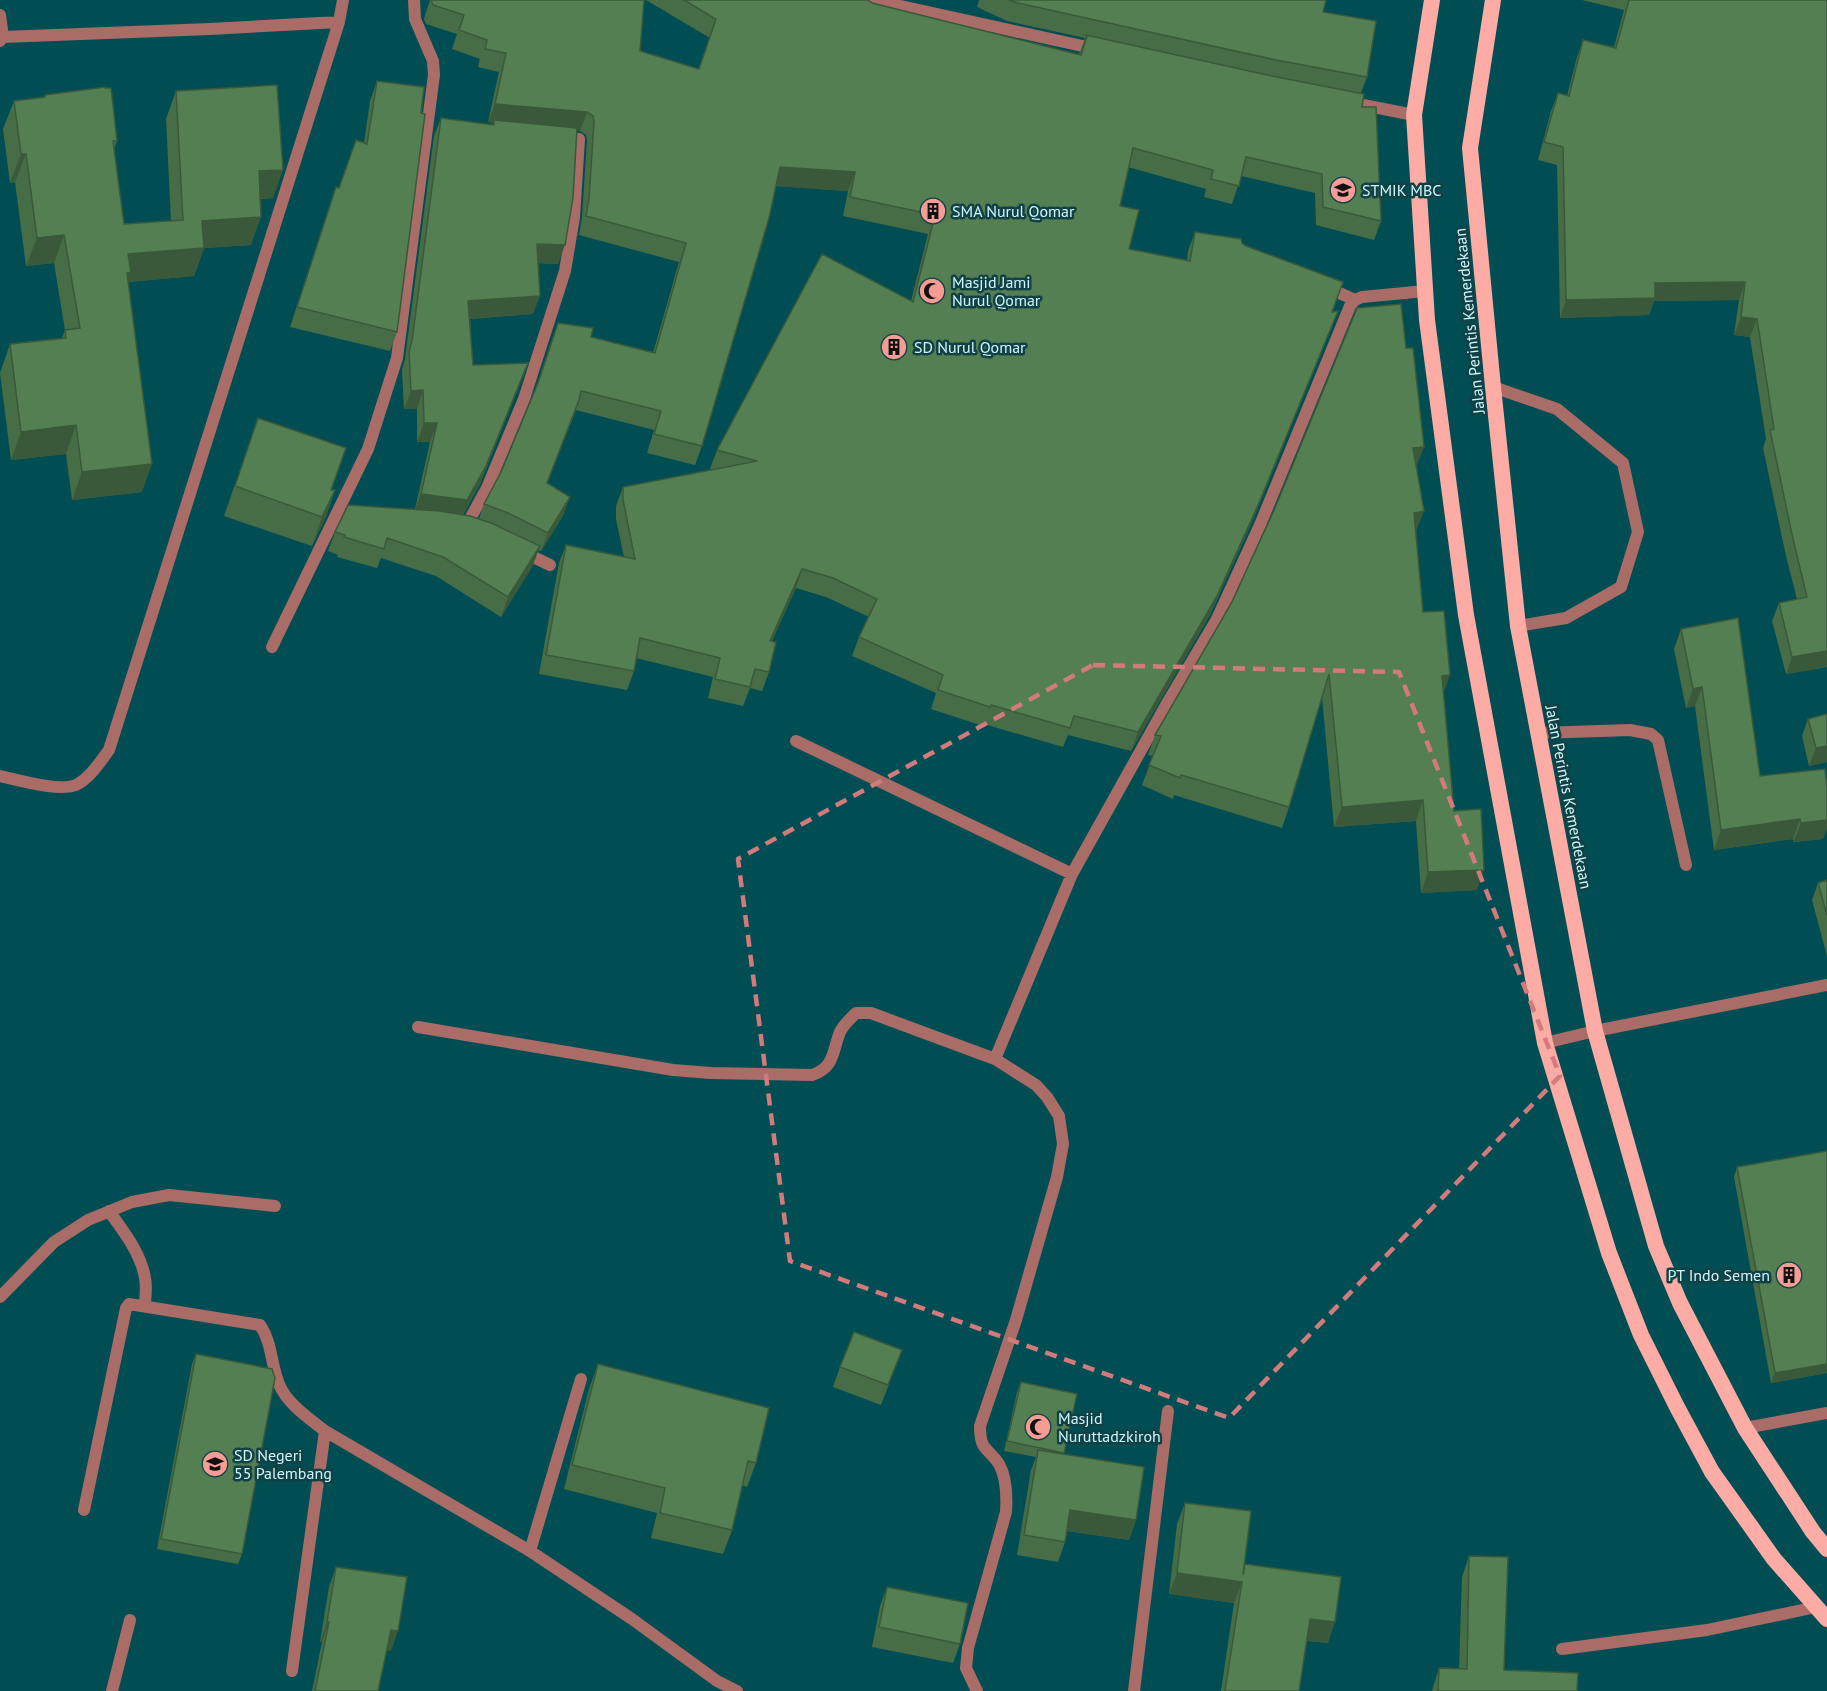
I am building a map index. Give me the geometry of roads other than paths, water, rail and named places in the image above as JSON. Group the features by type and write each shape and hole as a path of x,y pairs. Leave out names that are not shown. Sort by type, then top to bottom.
{"highway":[{"path":"1432,0 1414,115 1427,320 1466,615 1545,1043 1609,1253 1641,1335 1712,1472 1774,1559 1821,1613"},
{"name":"Jalan Perintis Kemerdekaan","path":"1493,0 1470,147 1493,387 1518,626 1595,1031 1656,1246 1680,1303 1745,1428 1813,1532 1827,1549"}],"street":[{"path":"0,776 50,787 75,785 92,773 109,750 339,22 343,0"},
{"path":"272,647 309,568 342,516 369,449 397,358 433,126 433,68 415,19 414,0"},
{"path":"873,0 1112,53"},
{"path":"0,15 1,39 339,22"},
{"path":"1335,100 1414,115"},
{"path":"465,528 487,488 521,408 565,271 574,217 579,139 544,136"},
{"path":"1317,284 1355,300"},
{"path":"995,1059 1072,874 1169,700 1218,619 1260,525 1346,312 1355,300 1362,297 1425,291"},
{"path":"1493,387 1557,410 1623,463 1638,532 1621,587 1566,618 1518,626"},
{"path":"514,548 550,564"},
{"path":"1539,733 1630,730 1651,734 1659,740 1686,864"},
{"path":"796,741 1072,874"},
{"path":"1545,1043 1827,985"},
{"path":"418,1028 673,1070 812,1075 824,1071 833,1058 840,1032 846,1022 856,1013 871,1013 995,1059 1036,1085 1047,1096 1059,1116 1063,1144 1057,1177 1016,1320 980,1426 980,1438 986,1451 998,1463 1007,1493 1006,1512 968,1648 966,1668 977,1691"},
{"path":"0,1297 54,1242 88,1220 132,1202 169,1195 275,1206"},
{"path":"109,1211 128,1238 142,1264 146,1279 145,1306"},
{"path":"84,1510 126,1306 133,1304 260,1325 265,1334 279,1384 287,1399 326,1431 530,1551 632,1619 716,1686 737,1691"},
{"path":"530,1551 580,1379"},
{"path":"1134,1691 1168,1411"},
{"path":"1745,1428 1827,1413"},
{"path":"292,1671 326,1431"},
{"path":"1562,1649 1821,1613"},
{"path":"112,1691 130,1620"}],"place":[{"name":"STMIK MBC","path":"1343,190"},
{"name":"SMA Nurul Qomar","path":"933,211"},
{"name":"Masjid Jami Nurul Qomar","path":"932,291"},
{"name":"SD Nurul Qomar","path":"894,347"},
{"name":"PT Indo Semen","path":"1789,1275"},
{"name":"Masjid Nuruttadzkiroh","path":"1038,1427"},
{"name":"SD Negeri 55 Palembang","path":"215,1464"}]}
